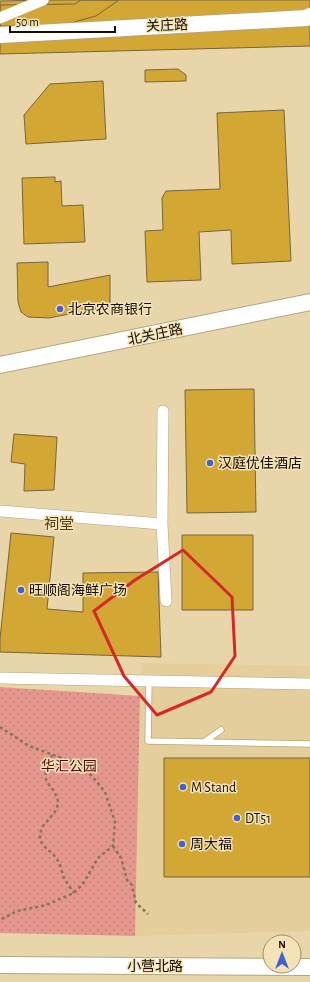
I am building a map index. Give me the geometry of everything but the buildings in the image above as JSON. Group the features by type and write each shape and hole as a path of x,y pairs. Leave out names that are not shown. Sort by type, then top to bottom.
{"street":[{"path":"0,18 39,1"},
{"name":"关庄路","path":"0,35 306,18 310,16"},
{"name":"北关庄路","path":"0,365 310,302"},
{"path":"163,411 162,524 166,601"},
{"path":"0,511 162,524"},
{"path":"0,678 310,684"},
{"name":"小营北路","path":"0,965 310,967"}],"lane":[{"path":"149,681 148,741 310,744"},
{"path":"204,742 221,730"}],"path":[{"path":"0,727 29,746 76,763 92,776 105,792 115,822 113,846 121,858 127,880 132,885 136,903 148,914"},
{"path":"52,755 47,769 46,779 53,789 58,802 56,812 46,821 41,830 40,839 44,847 58,860 64,879 74,894"},
{"path":"0,920 17,910 46,905 74,894 83,884 98,858 113,846"}],"highlighted area":[{"path":"183,550 232,597 235,656 211,692 157,715 124,676 94,611 135,580"}],"shaded area":[{"name":"DT51","path":"141,663 310,666 310,931 135,936"}],"green space":[{"name":"华汇公园","path":"0,687 140,696 135,936 0,933"}],"place":[{"name":"北京农商银行","path":"60,309"},
{"name":"汉庭优佳酒店","path":"210,463"},
{"name":"旺顺阁海鲜广场","path":"21,590"},
{"name":"M Stand","path":"183,787"},
{"name":"DT51","path":"237,818"},
{"name":"周大福","path":"182,844"}],"district":[{"name":"祠堂","path":"59,524"}]}
